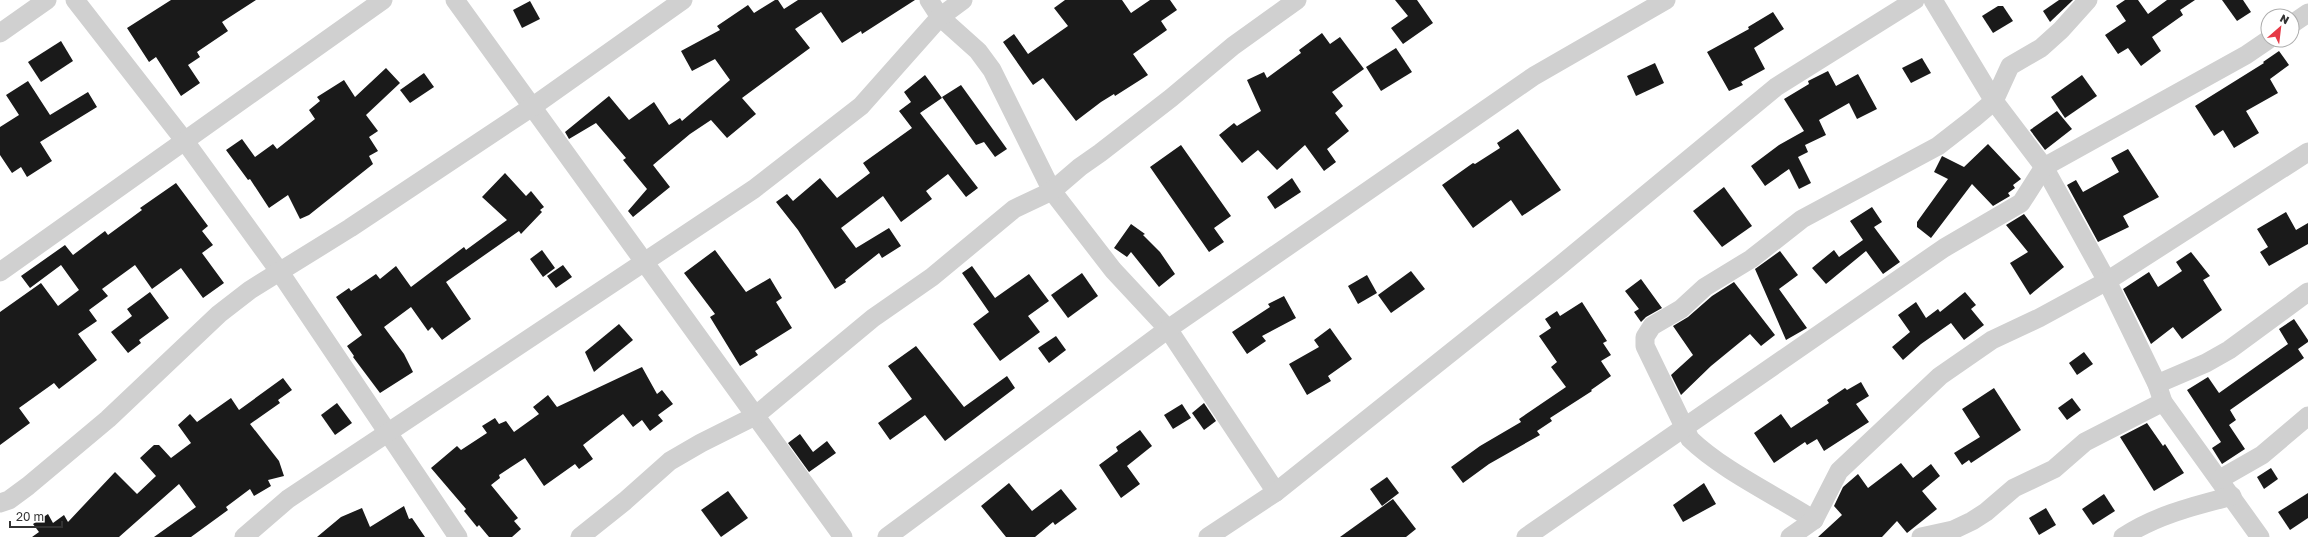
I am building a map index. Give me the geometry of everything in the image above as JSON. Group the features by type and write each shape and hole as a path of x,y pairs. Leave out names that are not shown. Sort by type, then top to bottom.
{"street":[{"path":"0,33 47,0"},
{"path":"75,0 184,140 279,271 390,433 458,537"},
{"path":"0,272 383,0"},
{"path":"455,0 843,537"},
{"path":"0,503 8,500 28,486 108,419 219,314 250,290 350,228 532,107 683,0"},
{"path":"929,0 940,17 978,52 992,70 1052,191 1113,270 1168,329 1276,492"},
{"path":"244,537 288,499 390,433 754,189 861,106 940,17 963,0"},
{"path":"580,537 625,501 670,460 755,416 872,318 932,277 1014,209 1052,191 1080,167 1171,98 1233,46 1297,0"},
{"path":"887,537 1168,329 1534,76 1666,0"},
{"path":"1208,537 1276,492 1557,268 1776,87 1915,0"},
{"path":"1933,0 1994,101 2044,167 2108,281 2157,384 2163,402 2220,479 2260,537"},
{"path":"1814,520 1699,448 1690,439 1683,429 1646,346 1645,337 1652,326 1681,309 1705,287 1751,259 1802,219 1938,146 1994,101 2010,66 2041,48 2061,30 2088,0"},
{"path":"1526,537 1944,248 2021,203 2044,167 2246,55 2260,45"},
{"path":"1790,537 1814,520 1839,471 1940,376 1992,340 2108,281 2308,152"},
{"path":"2157,384 2206,363 2229,350 2308,292"},
{"path":"1921,537 1953,530 1972,521 1986,512 2014,488 2054,469 2085,442 2163,402"},
{"path":"2220,479 2262,456 2308,416"},
{"path":"2123,537 2142,524 2181,510 2232,496"}],"building":[{"path":"171,0 256,0 222,22 228,31 197,52 200,57 188,65 200,83 181,96 156,57 149,62 127,28"},
{"path":"775,0 778,0 784,9 798,0 915,0 862,34 861,31 842,43 821,12 795,29 810,48 742,98 756,114 727,138 711,120 690,134 653,165 670,187 633,217 628,211 647,189 623,160 626,158 596,123 569,139 565,132 609,96 629,120 654,102 669,125 680,118 682,121 730,80 715,59 692,71 681,51 720,30 717,26 748,5 754,13"},
{"path":"1065,0 1122,0 1131,13 1150,0 1170,0 1177,10 1161,21 1167,30 1133,54 1148,75 1115,96 1114,94 1101,102 1076,121 1043,78 1033,85 1003,42 1014,34 1028,54 1068,26 1054,8"},
{"path":"1395,0 1417,0 1433,23 1403,44 1391,28 1408,16"},
{"path":"2059,0 2073,0 2050,22 2043,11"},
{"path":"2125,0 2138,0 2148,14 2167,0 2195,0 2180,10 2183,15 2152,37 2161,51 2141,66 2128,48 2118,54 2105,35 2126,21 2116,6"},
{"path":"2222,0 2243,0 2251,12 2237,21"},
{"path":"530,1 540,19 522,28 513,10"},
{"path":"1998,6 2003,6 2013,21 1993,33 1982,16"},
{"path":"1773,12 1784,29 1754,48 1765,69 1741,82 1743,85 1729,91 1707,52 1749,29 1748,27"},
{"path":"1322,33 1330,44 1340,37 1364,69 1332,92 1343,106 1335,113 1349,131 1327,149 1336,162 1324,171 1305,145 1277,170 1258,150 1242,163 1219,135 1234,123 1237,126 1261,111 1247,80 1264,72 1267,78 1301,53 1299,50"},
{"path":"61,41 73,61 41,82 28,62"},
{"path":"1396,48 1412,72 1381,91 1366,67"},
{"path":"2279,51 2289,65 2270,79 2278,93 2246,111 2259,133 2234,148 2223,130 2214,136 2195,106 2264,63 2263,62"},
{"path":"1922,58 1931,73 1911,83 1902,68"},
{"path":"1655,63 1664,83 1636,96 1627,76"},
{"path":"386,68 400,83 366,115 378,131 369,137 378,151 369,156 373,164 309,215 300,219 288,195 269,208 250,179 248,180 226,150 242,139 255,157 273,144 277,149 315,119 309,110 320,101 317,97 344,80 355,97"},
{"path":"1828,71 1836,86 1858,74 1877,109 1857,119 1849,103 1819,120 1826,135 1805,145 1808,152 1798,157 1811,183 1799,189 1789,169 1765,186 1751,166 1779,145 1804,131 1784,99 1809,84 1808,81"},
{"path":"424,73 434,87 410,103 400,90"},
{"path":"925,75 942,98 920,113 978,188 966,197 948,174 926,191 932,199 901,222 883,196 841,228 856,248 889,228 901,246 882,258 879,253 845,280 846,282 835,289 798,230 776,202 787,194 793,201 820,178 837,198 870,173 863,163 912,128 899,111 911,102 904,92"},
{"path":"2082,75 2097,96 2065,118 2051,97"},
{"path":"28,81 50,115 88,92 97,107 40,142 52,161 27,177 21,167 12,173 0,155 0,127 19,115 6,95"},
{"path":"961,85 1007,149 995,157 984,142 976,145 942,97"},
{"path":"2057,111 2072,129 2045,150 2030,130"},
{"path":"1518,129 1561,190 1522,216 1511,200 1473,228 1442,185 1473,163 1475,164 1500,148 1497,143"},
{"path":"1988,144 2021,179 2013,185 2015,188 2008,193 2010,196 1993,206 1972,184 1931,238 1917,227 1917,222 1948,179 1934,172 1942,156 1964,167"},
{"path":"1181,145 1231,216 1214,228 1224,242 1209,252 1150,167"},
{"path":"2128,149 2159,197 2123,216 2129,227 2098,242 2067,185 2076,180 2083,192 2119,172 2111,158"},
{"path":"505,173 526,196 531,191 544,207 540,210 542,212 521,234 519,231 446,282 471,319 442,340 432,327 428,331 411,307 384,327 404,354 413,372 380,393 353,357 354,356 347,346 362,335 336,297 349,288 351,291 376,274 380,279 396,266 411,287 464,247 466,250 507,220 482,197"},
{"path":"1292,178 1301,192 1275,209 1267,197"},
{"path":"176,183 208,226 202,231 213,245 202,253 224,283 203,298 181,268 152,289 135,265 102,289 108,296 89,310 97,321 78,334 97,360 59,389 54,383 19,408 30,423 0,445 0,312 41,283 58,306 79,290 61,265 30,288 21,276 65,245 73,255 105,231 108,235 142,210 140,208"},
{"path":"1724,187 1752,226 1722,247 1693,211"},
{"path":"1872,207 1882,222 1874,227 1900,262 1883,274 1866,251 1826,284 1812,268 1834,250 1839,257 1863,240 1850,221"},
{"path":"2286,212 2296,230 2308,223 2308,244 2269,266 2260,252 2268,247 2257,229"},
{"path":"2024,214 2064,267 2030,295 2010,263 2028,252 2006,225"},
{"path":"1131,224 1145,234 1143,235 1160,252 1175,274 1159,287 1131,252 1127,257 1114,248"},
{"path":"542,250 555,268 543,277 530,259"},
{"path":"715,250 746,292 770,278 782,298 776,302 792,328 755,351 758,355 740,366 710,317 715,314 684,273"},
{"path":"1780,251 1798,275 1779,289 1807,328 1786,340 1755,269"},
{"path":"2191,252 2210,276 2203,280 2222,310 2182,339 2173,327 2151,344 2123,289 2149,272 2158,287 2182,271 2176,262"},
{"path":"563,265 572,277 556,288 547,276"},
{"path":"972,266 995,298 1029,274 1049,301 1028,316 1040,332 1000,361 973,324 989,312 962,273"},
{"path":"1411,271 1425,289 1391,313 1378,295"},
{"path":"1082,273 1098,296 1068,318 1051,295"},
{"path":"1367,275 1377,293 1358,304 1348,286"},
{"path":"1641,279 1662,308 1646,317 1641,322 1634,312 1639,309 1625,291"},
{"path":"1734,282 1775,335 1761,346 1750,334 1711,366 1681,395 1671,375 1693,355 1673,326 1688,317 1712,296"},
{"path":"150,292 169,318 139,340 141,343 128,353 111,332 132,316 127,309"},
{"path":"1965,292 1976,305 1971,309 1984,325 1964,340 1951,323 1921,344 1903,360 1892,347 1910,332 1898,315 1916,302 1926,318 1938,309 1940,312"},
{"path":"1284,296 1296,318 1262,336 1266,341 1247,354 1232,332 1270,307 1268,304"},
{"path":"1582,302 1607,341 1603,343 1611,355 1601,361 1611,376 1591,390 1592,391 1550,418 1552,421 1537,431 1540,435 1489,464 1463,483 1451,467 1480,446 1521,422 1519,419 1566,387 1551,367 1557,362 1539,336 1551,328 1545,319 1557,311 1560,316"},
{"path":"2294,319 2308,340 2308,342 2298,349 2304,358 2230,410 2236,420 2229,425 2245,449 2222,464 2212,448 2221,442 2187,390 2208,377 2219,393 2288,344 2279,329"},
{"path":"619,324 633,340 594,372 585,352"},
{"path":"1330,328 1352,359 1328,376 1331,381 1307,395 1289,364 1319,347 1314,340"},
{"path":"1056,336 1066,350 1049,363 1038,348"},
{"path":"916,346 964,407 1007,376 1015,388 945,441 925,415 890,440 878,423 912,399 888,366"},
{"path":"2084,352 2093,364 2077,375 2069,363"},
{"path":"642,367 657,394 662,390 673,404 658,415 663,421 650,431 642,420 633,427 623,414 583,445 593,459 579,469 575,464 544,486 525,458 499,475 500,478 491,485 518,518 514,521 521,529 512,537 489,537 479,525 477,527 464,511 466,509 431,468 457,446 461,450 487,433 482,426 495,418 499,424 506,421 514,432 539,414 533,407 548,395 557,407"},
{"path":"283,378 292,390 278,400 280,403 250,424 279,461 284,476 268,480 271,486 254,496 250,489 226,507 228,510 191,537 154,537 196,507 179,484 119,537 32,537 39,532 33,524 48,514 53,523 64,515 68,522 115,472 137,494 156,476 140,458 154,445 159,445 171,458 191,443 178,425 190,414 197,422 231,398 239,410"},
{"path":"1861,382 1869,396 1856,404 1869,422 1824,451 1817,439 1807,445 1805,442 1774,463 1754,433 1781,414 1791,428 1829,403 1827,400 1845,388 1847,390"},
{"path":"1994,388 2021,430 1971,463 1969,460 1962,465 1954,453 1980,437 1962,409"},
{"path":"2072,398 2081,410 2067,420 2058,408"},
{"path":"337,403 352,423 335,435 321,415"},
{"path":"1204,403 1216,421 1204,430 1192,413"},
{"path":"1182,404 1191,418 1173,429 1164,415"},
{"path":"2147,423 2163,446 2165,444 2184,473 2154,491 2120,437"},
{"path":"1140,430 1152,446 1127,466 1140,484 1121,498 1099,465 1118,451 1116,447"},
{"path":"800,434 813,452 827,441 836,453 809,472 788,443"},
{"path":"1901,463 1913,478 1931,464 1940,476 1922,491 1937,509 1907,533 1897,521 1882,537 1818,537 1842,515 1834,506 1843,487 1858,474 1868,488"},
{"path":"2271,468 2278,479 2264,489 2257,477"},
{"path":"1387,477 1399,493 1382,506 1370,489"},
{"path":"1009,483 1032,511 1061,489 1077,509 1055,525 1053,522 1035,537 1006,537 981,506"},
{"path":"1704,483 1716,504 1683,522 1673,505"},
{"path":"728,491 748,518 721,537 701,510"},
{"path":"2308,493 2308,518 2290,530 2278,512"},
{"path":"2104,494 2115,511 2093,525 2082,509"},
{"path":"1393,499 1416,529 1406,537 1340,537"},
{"path":"404,506 409,519 412,518 425,537 317,537 341,517 362,508 370,527"},
{"path":"2046,508 2056,525 2039,535 2029,518"}]}
